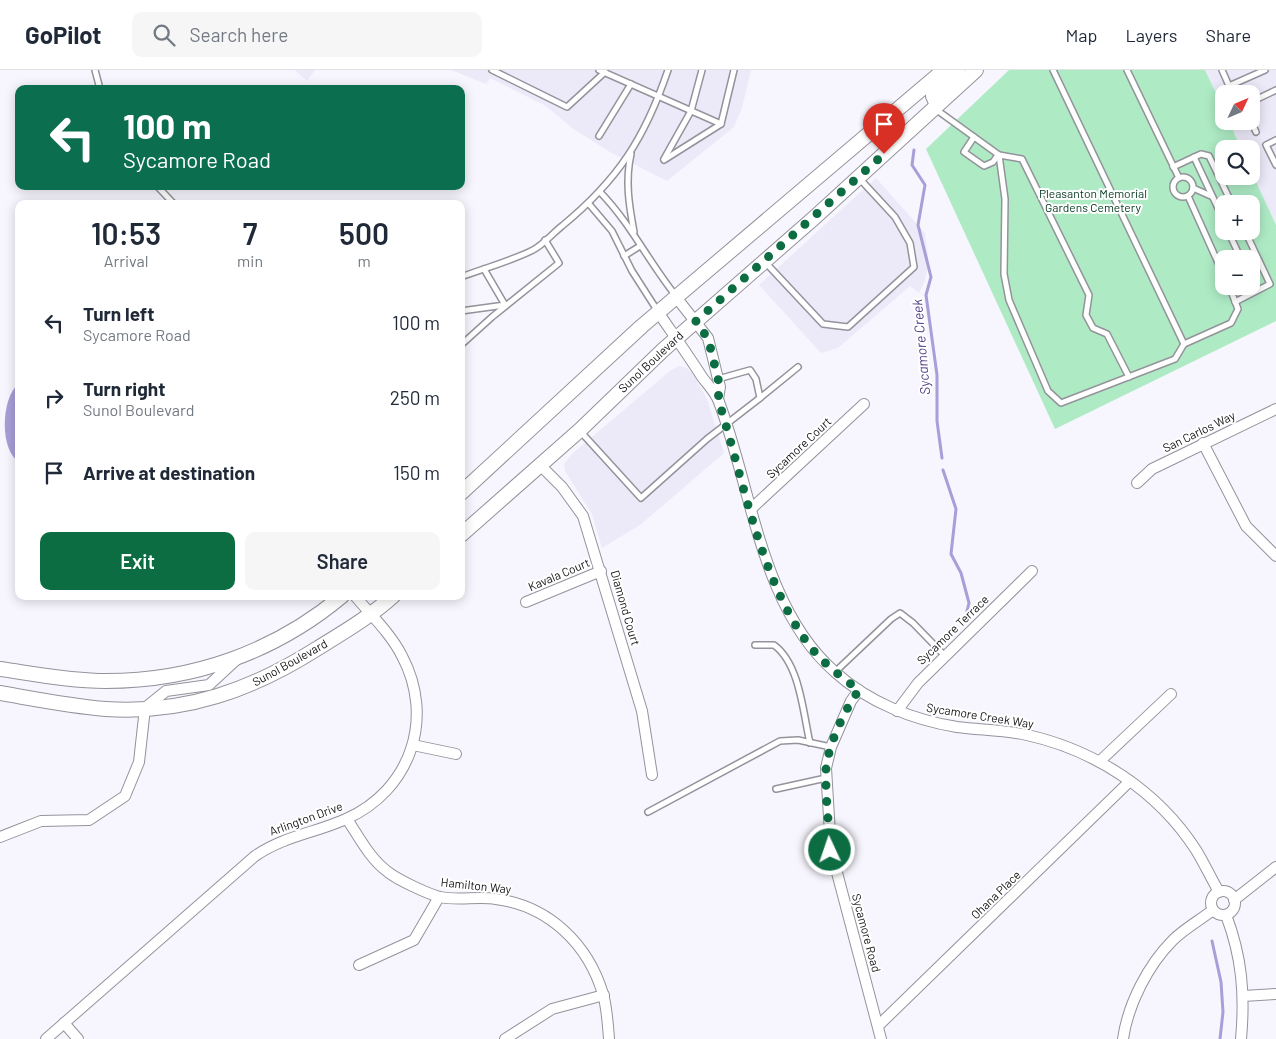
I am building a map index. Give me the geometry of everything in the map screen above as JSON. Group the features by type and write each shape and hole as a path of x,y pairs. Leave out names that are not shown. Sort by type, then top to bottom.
{"main road":[{"path":"465,489 658,312 944,70"},
{"path":"936,107 933,96 936,90 958,70"},
{"name":"Sunol Boulevard","path":"465,531 580,430 676,339 976,70"},
{"name":"Sunol Boulevard","path":"0,668 73,679 106,681 146,679 194,672 237,659 292,632 316,618 337,600"},
{"name":"Sunol Boulevard","path":"0,693 107,709 146,708 209,700 259,682 307,655 389,600"}],"street":[{"path":"676,297 708,338 718,379 718,399"},
{"path":"658,312 718,399 774,583 806,642 834,672 859,690"},
{"name":"Sycamore Court","path":"751,510 864,404"},
{"name":"San Carlos Way","path":"1137,483 1152,469 1276,409"},
{"path":"1203,443 1246,526 1276,556"},
{"name":"Diamond Court","path":"540,465 562,487 583,516 642,711 652,775"},
{"name":"Sycamore Terrace","path":"897,711 918,683 1032,570"},
{"name":"Kavala Court","path":"526,602 601,571"},
{"name":"Arlington Drive","path":"46,1039 255,856 271,845 289,837 347,819 378,799 396,781 413,745 418,716 415,689 403,656 358,600"},
{"name":"Sunol Boulevard","path":"146,708 166,691 209,685 237,659"},
{"name":"Sycamore Creek Way","path":"859,690 897,711 939,724 1026,734 1053,742 1100,761 1130,781 1176,824 1196,850 1219,892"},
{"name":"Sycamore Road","path":"859,690 851,701 831,747 826,768 830,850 882,1039"},
{"path":"1100,761 1171,694"},
{"path":"0,837 41,821 89,820 125,796 139,762 146,708"},
{"path":"413,745 456,754"},
{"name":"Ohana Place","path":"878,1026 1130,781"},
{"name":"Hamilton Way","path":"347,819 372,857 388,873 439,897 495,899 519,903 547,917 576,942 588,958 604,995 610,1039"},
{"path":"1234,900 1276,867"},
{"path":"1219,892 1229,894 1234,900 1233,910 1226,915 1219,915 1213,910 1211,901 1219,892"},
{"path":"359,965 414,940 439,897"},
{"path":"1124,1039 1126,1023 1137,994 1153,967 1173,940 1213,910"},
{"path":"1226,915 1239,959 1244,996 1241,1039"},
{"path":"1244,996 1276,994"},
{"path":"505,1039 552,1010 604,995"},
{"path":"64,1023 78,1039"}],"lane":[{"path":"94,70 99,85"},
{"path":"492,70 567,107 602,71 721,124"},
{"path":"465,276 534,250 589,204 632,151 654,111 668,70"},
{"path":"702,70 691,111 664,160 721,124 734,70"},
{"path":"1052,70 1184,344"},
{"path":"1127,70 1179,178"},
{"path":"1222,70 1229,86 1265,70"},
{"path":"599,136 631,84"},
{"path":"1260,98 1276,90"},
{"path":"936,107 998,155 1022,159 1089,294 1086,315 1093,328 1107,334 1129,377"},
{"path":"974,137 964,152 984,166 993,162 998,155"},
{"path":"1276,140 1266,146 1276,165"},
{"path":"632,151 628,167 628,196 635,236"},
{"path":"1173,166 1201,154 1209,156 1228,195"},
{"path":"998,155 1005,199 1004,274 1009,300 1048,391 1061,403 1175,358 1184,344 1231,323 1238,309 1233,295"},
{"path":"1194,157 1215,202"},
{"path":"764,262 823,324 848,327 914,268 910,243 895,217 858,177"},
{"path":"1179,178 1190,179 1193,188 1212,196"},
{"path":"1179,178 1173,184 1174,192 1180,197 1188,196"},
{"path":"1188,196 1193,188"},
{"path":"161,190 170,200"},
{"path":"600,192 626,221 640,246 676,297"},
{"path":"1188,196 1215,256"},
{"path":"589,204 612,231 624,256 658,312"},
{"path":"465,341 505,305 558,263 545,240"},
{"path":"1235,302 1270,284 1249,240"},
{"path":"624,256 640,246"},
{"path":"484,269 505,305"},
{"path":"465,310 505,305"},
{"path":"580,430 641,498 726,424 798,366"},
{"path":"718,379 750,370 756,379 760,398"},
{"path":"834,672 891,619 900,613 945,656"},
{"path":"755,645 774,645 787,658 795,676 810,743"},
{"path":"648,812 780,741 798,740 831,747"},
{"path":"776,789 827,778"}],"shaded area":[{"path":"295,70 315,70 307,81"},
{"path":"451,70 751,70 742,108 734,127 667,181 610,152 572,128 546,106 490,78 486,84"},
{"path":"1205,70 1276,70 1276,225 1257,185 1260,185 1260,140 1237,140 1233,130 1260,130 1260,85 1215,85 1215,91"},
{"path":"876,178 925,233 929,265 924,283 919,293 910,286 838,348 821,353 759,285"},
{"path":"679,366 687,368 694,376 707,399 724,453 640,525 602,548 592,514 565,471 564,464 572,454 671,370"},
{"path":"15,388 15,458 8,447 5,424 8,401"}],"green space":[{"name":"Pleasanton Memorial Gardens Cemetery","path":"1009,70 1205,70 1215,91 1215,130 1233,130 1237,140 1215,140 1215,185 1257,185 1276,225 1276,321 1055,429 926,149"}],"waterway":[{"name":"Sycamore Creek","path":"914,150 912,165 925,185 918,225 931,277 926,295 937,375 937,421 942,458"},
{"name":"Sycamore Creek","path":"943,470 956,509 951,554 961,573 969,603 964,623"},
{"name":"Sycamore Creek","path":"1212,941 1221,982 1223,1012 1220,1039"}],"route":[{"path":"830,850 826,768 831,747 851,701 859,690 834,672 806,642 774,583 718,399 720,387 708,338 695,322 884,154"}]}
